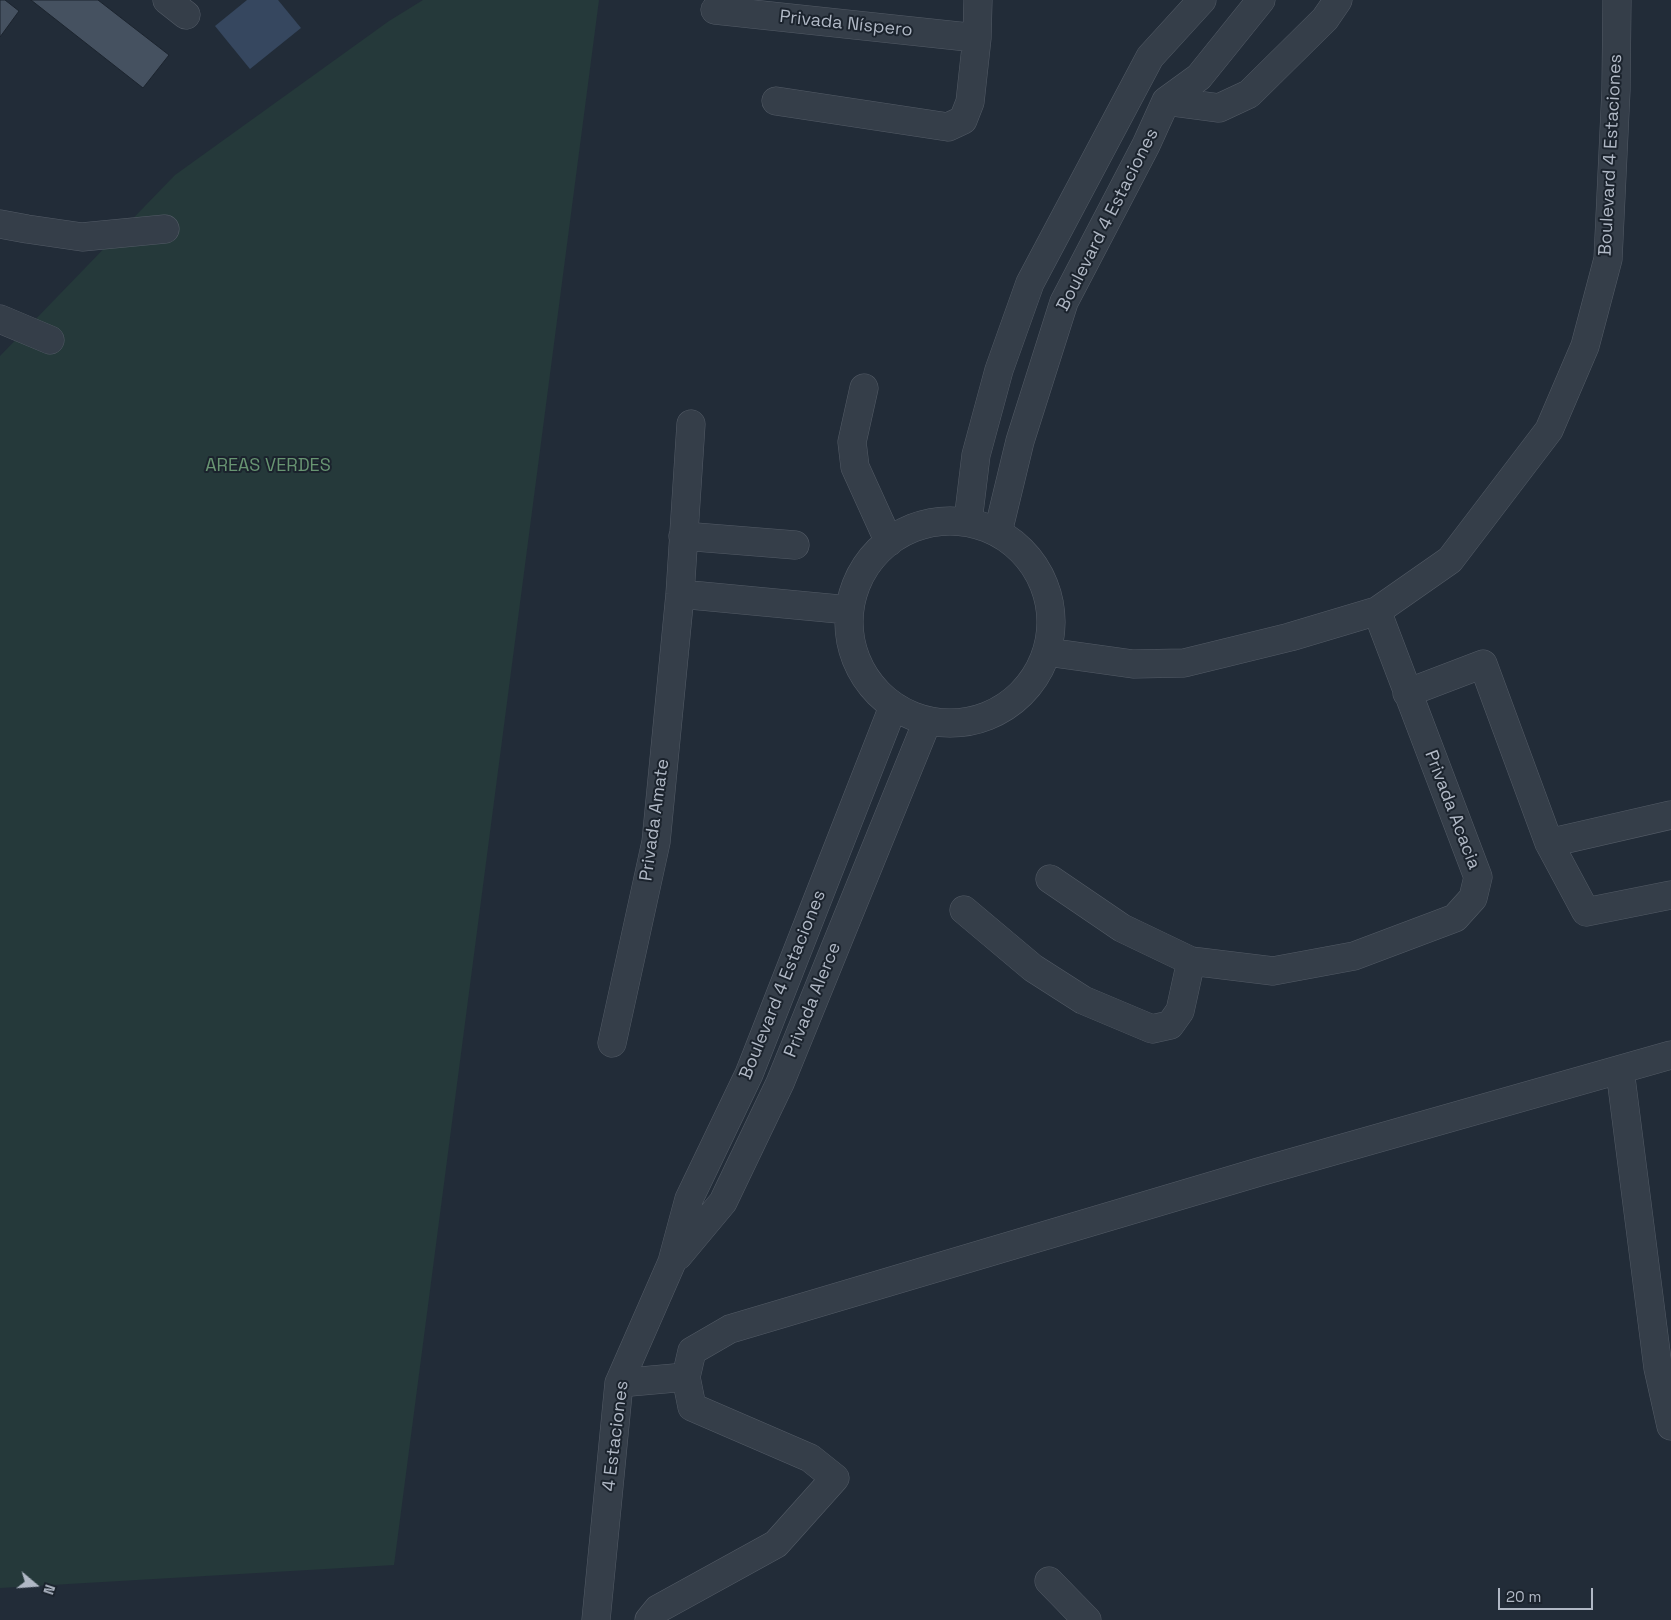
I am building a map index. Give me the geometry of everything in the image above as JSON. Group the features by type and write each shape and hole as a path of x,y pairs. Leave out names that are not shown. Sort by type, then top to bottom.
{"street":[{"path":"776,101 948,127 963,120 970,102 978,38 978,0"},
{"path":"968,521 976,455 999,370 1030,283 1150,57 1202,0"},
{"name":"Boulevard 4 Estaciones","path":"998,532 1020,441 1064,302 1146,145 1166,101 1199,76 1261,0"},
{"path":"1166,101 1219,108 1249,94 1325,19 1338,0"},
{"name":"Boulevard 4 Estaciones","path":"1047,652 1133,664 1184,663 1290,637 1377,610 1450,560 1550,430 1585,346 1608,259 1616,90 1617,0"},
{"name":"Privada Níspero","path":"715,10 978,38"},
{"path":"0,224 82,237 165,229"},
{"path":"0,319 50,340"},
{"path":"864,388 852,442 855,467 889,542"},
{"name":"Privada Amate","path":"612,1043 656,842 680,594 691,424"},
{"path":"934,521 968,521 998,532 1024,551 1042,577 1052,608 1047,652 1040,672 1020,698 992,716 960,724 927,722 893,707 866,681 851,647 849,610 858,578 877,551 903,531 934,521"},
{"path":"684,536 795,545"},
{"path":"680,594 849,610"},
{"name":"Privada Acacia","path":"1050,879 1122,928 1191,961 1272,971 1354,956 1456,918 1473,898 1478,877 1377,610"},
{"path":"1407,693 1483,664 1549,843 1586,912 1671,895"},
{"name":"Boulevard 4 Estaciones","path":"672,1262 689,1200 749,1074 893,707"},
{"name":"Privada Alerce","path":"672,1262 722,1202 780,1083 927,722"},
{"path":"1549,843 1671,815"},
{"path":"964,910 1033,968 1083,1000 1152,1029 1170,1025 1180,1011 1191,961"},
{"path":"649,1620 658,1609 776,1544 835,1478 810,1458 692,1407 686,1377 692,1351 730,1328 1259,1172 1671,1055"},
{"path":"1620,1070 1658,1368 1671,1426"},
{"name":"4 Estaciones","path":"596,1620 619,1383 672,1262"},
{"path":"619,1383 686,1377"},
{"path":"1050,1581 1087,1620"}],"green space":[{"name":"AREAS VERDES","path":"423,0 599,0 394,1565 0,1588 0,356 175,175 389,21"}],"water":[{"path":"247,0 278,0 301,28 250,69 215,26"}],"building":[{"path":"0,0 5,0 19,11 0,37"},
{"path":"31,0 98,0 169,55 143,88"}]}
